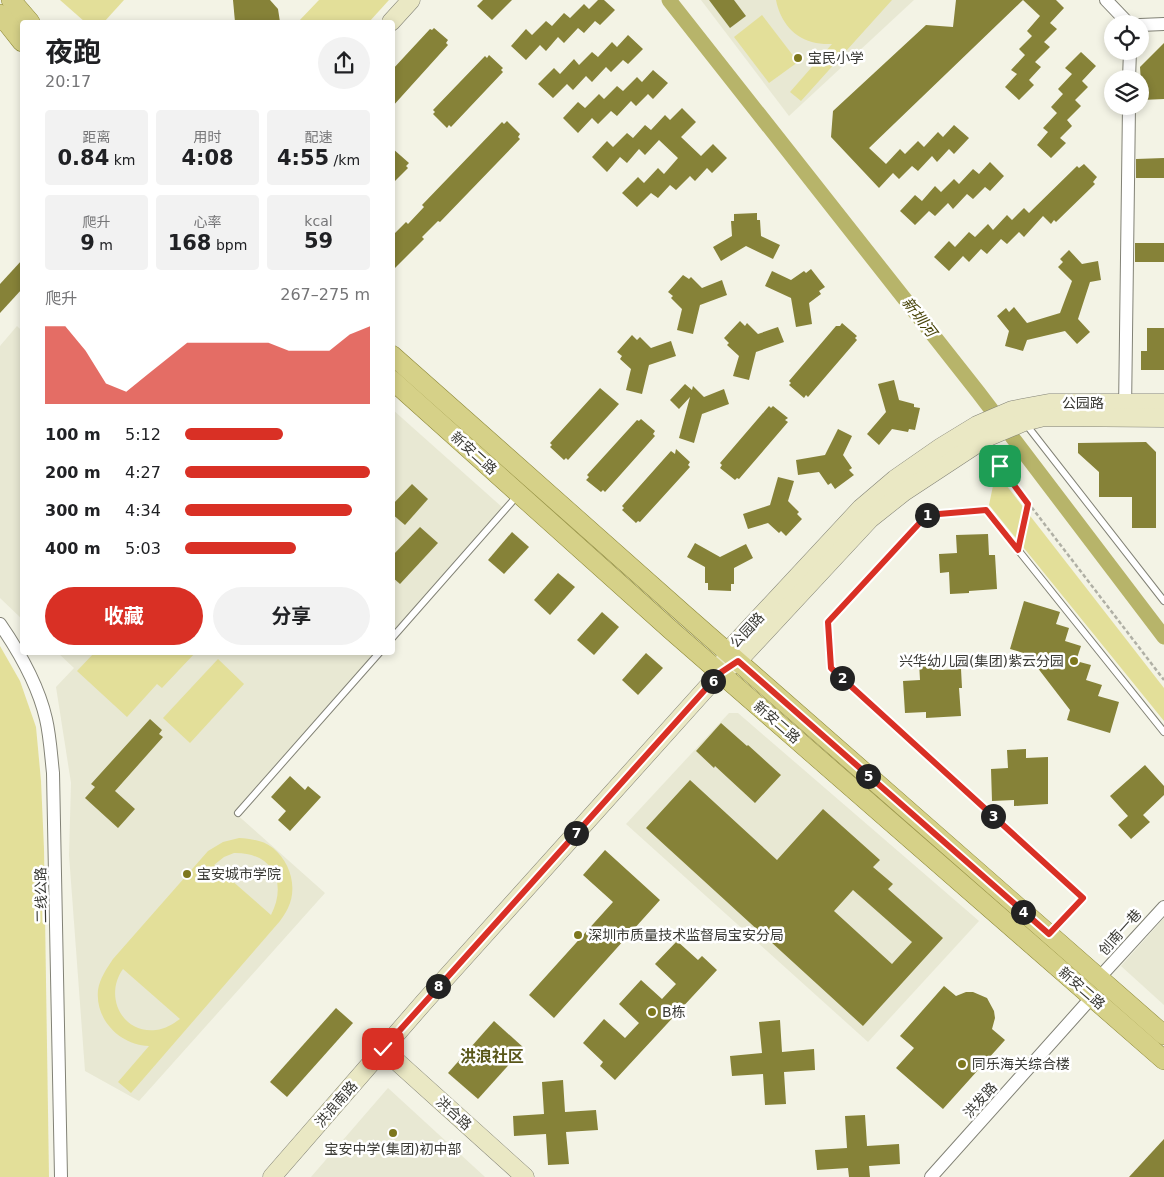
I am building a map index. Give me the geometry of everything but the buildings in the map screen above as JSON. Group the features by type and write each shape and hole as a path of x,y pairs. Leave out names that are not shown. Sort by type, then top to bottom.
{"main road":[{"path":"11,0 28,20"},
{"path":"393,20 411,0"},
{"path":"0,14 20,39"},
{"name":"新安二路","path":"395,358 1164,1035"},
{"name":"新安二路","path":"395,383 720,673 1164,1060"},
{"name":"公园路","path":"720,673 732,656 870,519 982,431 1018,416 1044,417 1125,410 1164,403"},
{"name":"公园路","path":"1125,410 1164,418"},
{"name":"洪浪南路","path":"272,1177 383,1049 720,673"},
{"name":"洪合路","path":"383,1049 525,1177"}],"street":[{"path":"1106,0 1120,15"},
{"path":"1149,25 1164,24"},
{"path":"1125,410 1129,115"},
{"name":"二线公路","path":"0,624 27,666 36,687 46,718 53,773 61,1177"},
{"name":"创南一巷","path":"1099,978 1164,907"},
{"name":"洪发路","path":"931,1177 1092,998"}],"lane":[{"path":"1018,416 1164,601"},
{"path":"395,635 519,494"},
{"path":"1049,934 1083,898 831,668 828,622 927,515 986,510 1164,732"},
{"path":"238,813 377,655"}],"path":[{"path":"1000,466 1164,680"},
{"path":"1018,550 1028,504"}],"shaded area":[{"path":"60,0 124,0 106,20 83,20"},
{"path":"319,0 389,0 371,20 300,20"},
{"name":"宝民小学","path":"701,0 914,0 789,116"},
{"path":"776,0 892,0 801,101 790,92 832,44 818,43 801,38 785,22"},
{"path":"762,15 798,62 769,83 734,37"},
{"path":"17,326 20,329 20,617 0,598 0,346"},
{"path":"395,412 503,508 395,631"},
{"path":"994,481 1003,481 1164,688 1164,721 989,505"},
{"path":"0,646 20,681 36,727 41,781 44,849 49,1177 0,1177"},
{"name":"宝安城市学院","path":"60,655 373,655 234,812 325,893 139,1101 85,1071 69,855 71,783 56,687 74,668"},
{"path":"92,655 193,655 162,688 157,684 127,717 77,671"},
{"path":"218,659 244,684 190,743 163,718"},
{"path":"729,713 738,713 979,921 868,1042 626,824"},
{"path":"239,838 257,840 273,848 284,860 291,875 291,900 280,921 131,1093 118,1082 149,1046 138,1045 119,1036 105,1021 98,1001 100,981 113,959 208,851 223,842","holes":["234,853 247,854 258,858 267,863 273,871 278,891 271,915 214,865 224,857","123,969 180,1019 156,1030 144,1030 133,1026 125,1019 119,1011 115,990"]},
{"path":"1164,918 1164,1005 1121,966"},
{"name":"宝安中学(集团)初中部","path":"388,1088 485,1177 311,1177"}],"waterway":[{"name":"新圳河","path":"669,0 978,392 1164,637"}],"place":[{"name":"宝民小学","path":"798,58"},
{"name":"兴华幼儿园(集团)紫云分园","path":"1074,661"},
{"name":"宝安城市学院","path":"187,874"},
{"name":"深圳市质量技术监督局宝安分局","path":"578,935"},
{"name":"B栋","path":"652,1012"},
{"name":"同乐海关综合楼","path":"962,1064"},
{"name":"宝安中学(集团)初中部","path":"393,1133"}],"district":[{"name":"洪浪社区","path":"492,1056"}],"route":[{"path":"383,1049 720,673 738,661 1049,934 1083,898 831,668 828,622 927,515 986,510 1018,550 1028,504 1000,466"}]}
